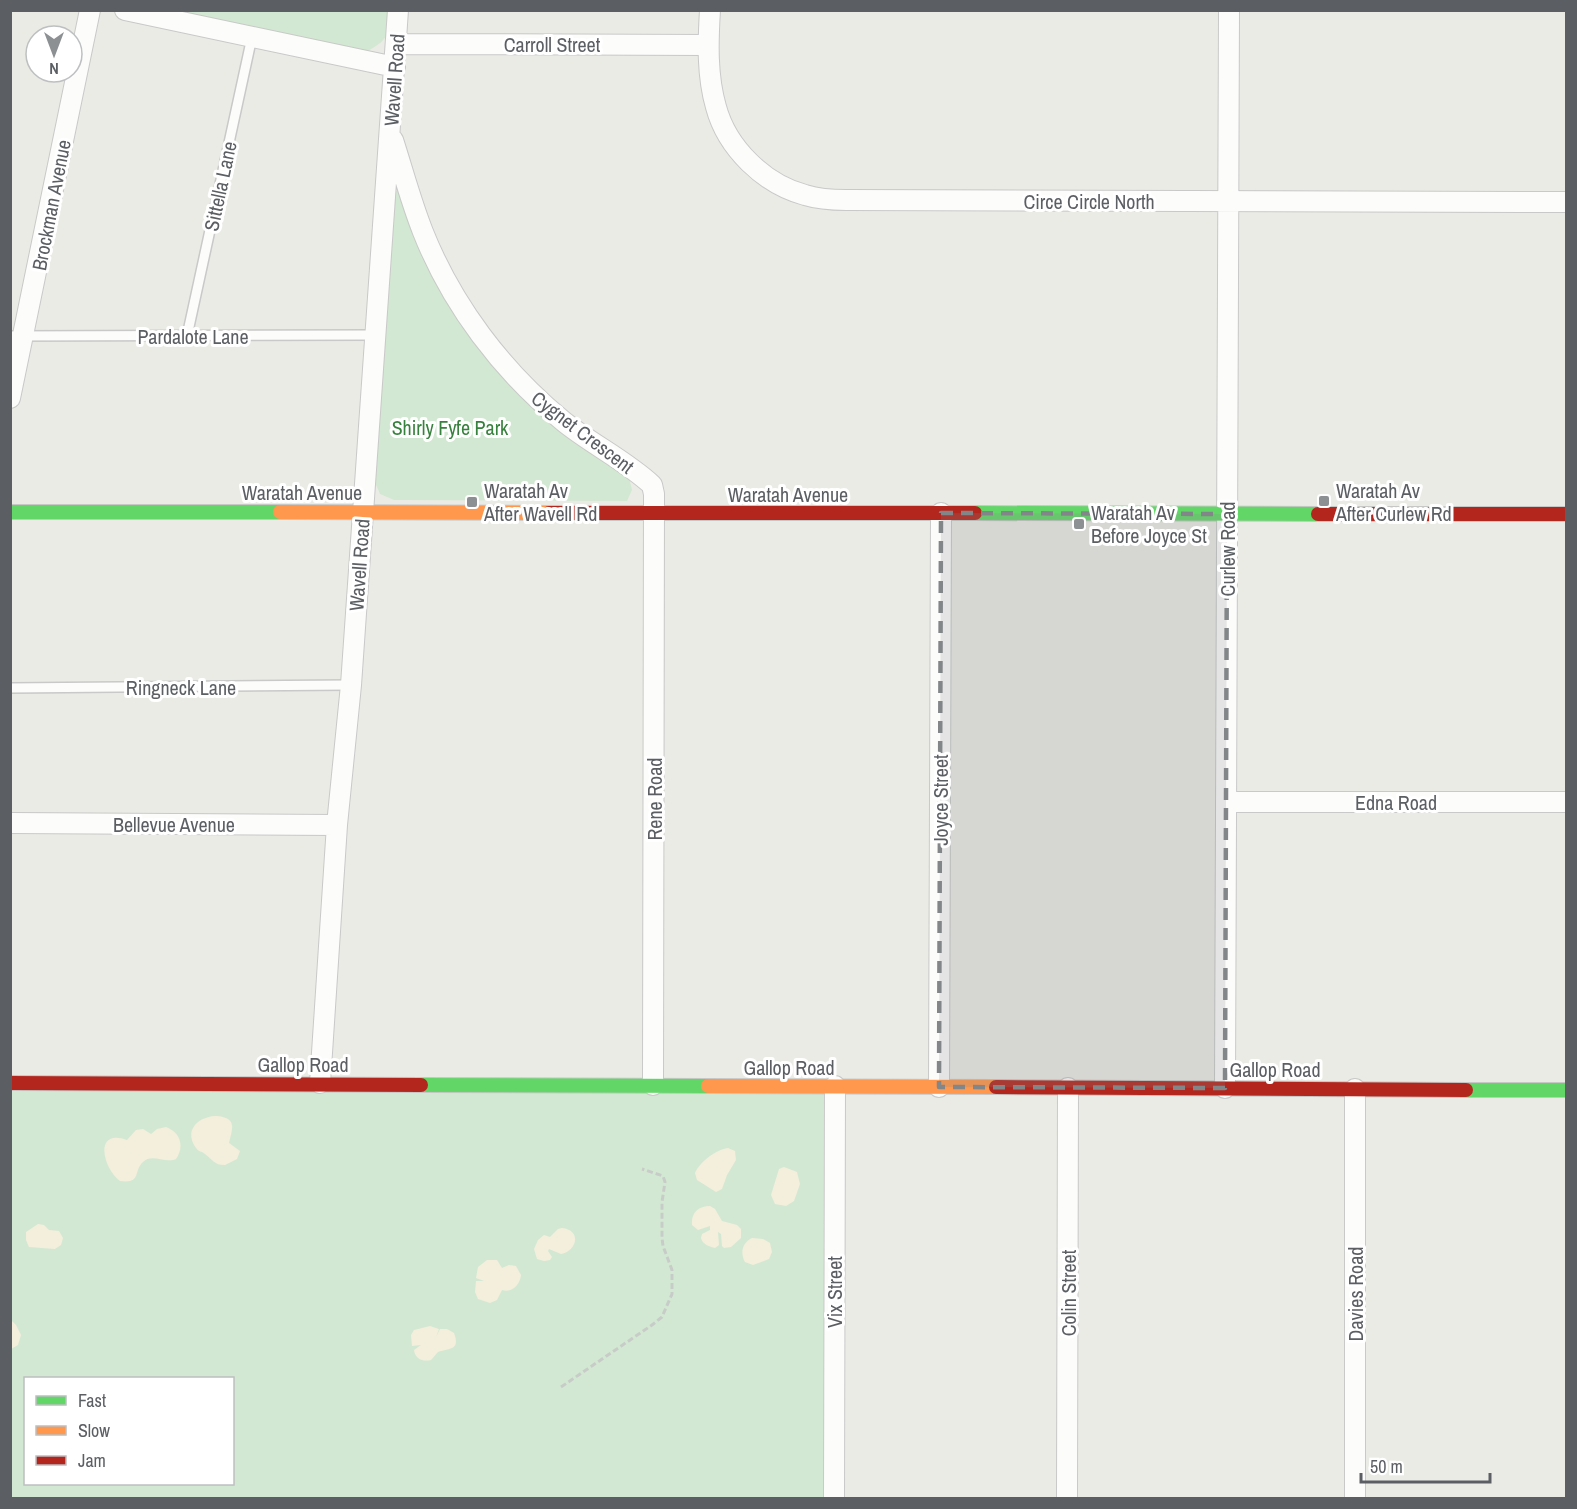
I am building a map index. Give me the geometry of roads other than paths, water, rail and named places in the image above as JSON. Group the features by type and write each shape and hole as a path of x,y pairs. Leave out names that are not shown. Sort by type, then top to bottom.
{"street":[{"name":"Brockman Avenue","path":"10,398 17,336 90,10"},
{"path":"125,10 394,67"},
{"name":"Wavell Road","path":"320,1083 337,825 351,685 398,10"},
{"name":"Circe Circle North","path":"710,10 708,45 711,86 716,110 729,137 746,159 762,173 782,186 804,195 846,200 1566,202"},
{"name":"Curlew Road","path":"1225,1088 1229,10"},
{"name":"Carroll Street","path":"396,44 708,45"},
{"name":"Cygnet Crescent","path":"390,130 423,232 445,279 483,339 524,388 564,422 652,485 654,513"},
{"name":"Waratah Avenue","path":"10,512 1566,514"},
{"name":"Rene Road","path":"653,1085 654,513"},
{"name":"Joyce Street","path":"939,1087 941,513"},
{"name":"Edna Road","path":"1226,802 1566,802"},
{"name":"Bellevue Avenue","path":"10,823 337,825"},
{"name":"Gallop Road","path":"10,1083 1566,1090"},
{"name":"Vix Street","path":"834,1086 834,1498"},
{"name":"Colin Street","path":"1067,1498 1068,1088"},
{"name":"Davies Road","path":"1355,1089 1355,1498"}],"lane":[{"name":"Sittella Lane","path":"187,336 252,37"},
{"name":"Pardalote Lane","path":"17,336 376,335"},
{"name":"Ringneck Lane","path":"10,688 351,685"}],"place":[{"name":"Waratah Av After Curlew Rd","path":"1324,501"},
{"name":"Waratah Av After Wavell Rd","path":"472,502"},
{"name":"Waratah Av Before Joyce St","path":"1079,524"}],"park label":[{"name":"Shirly Fyfe Park","path":"450,427"}]}
